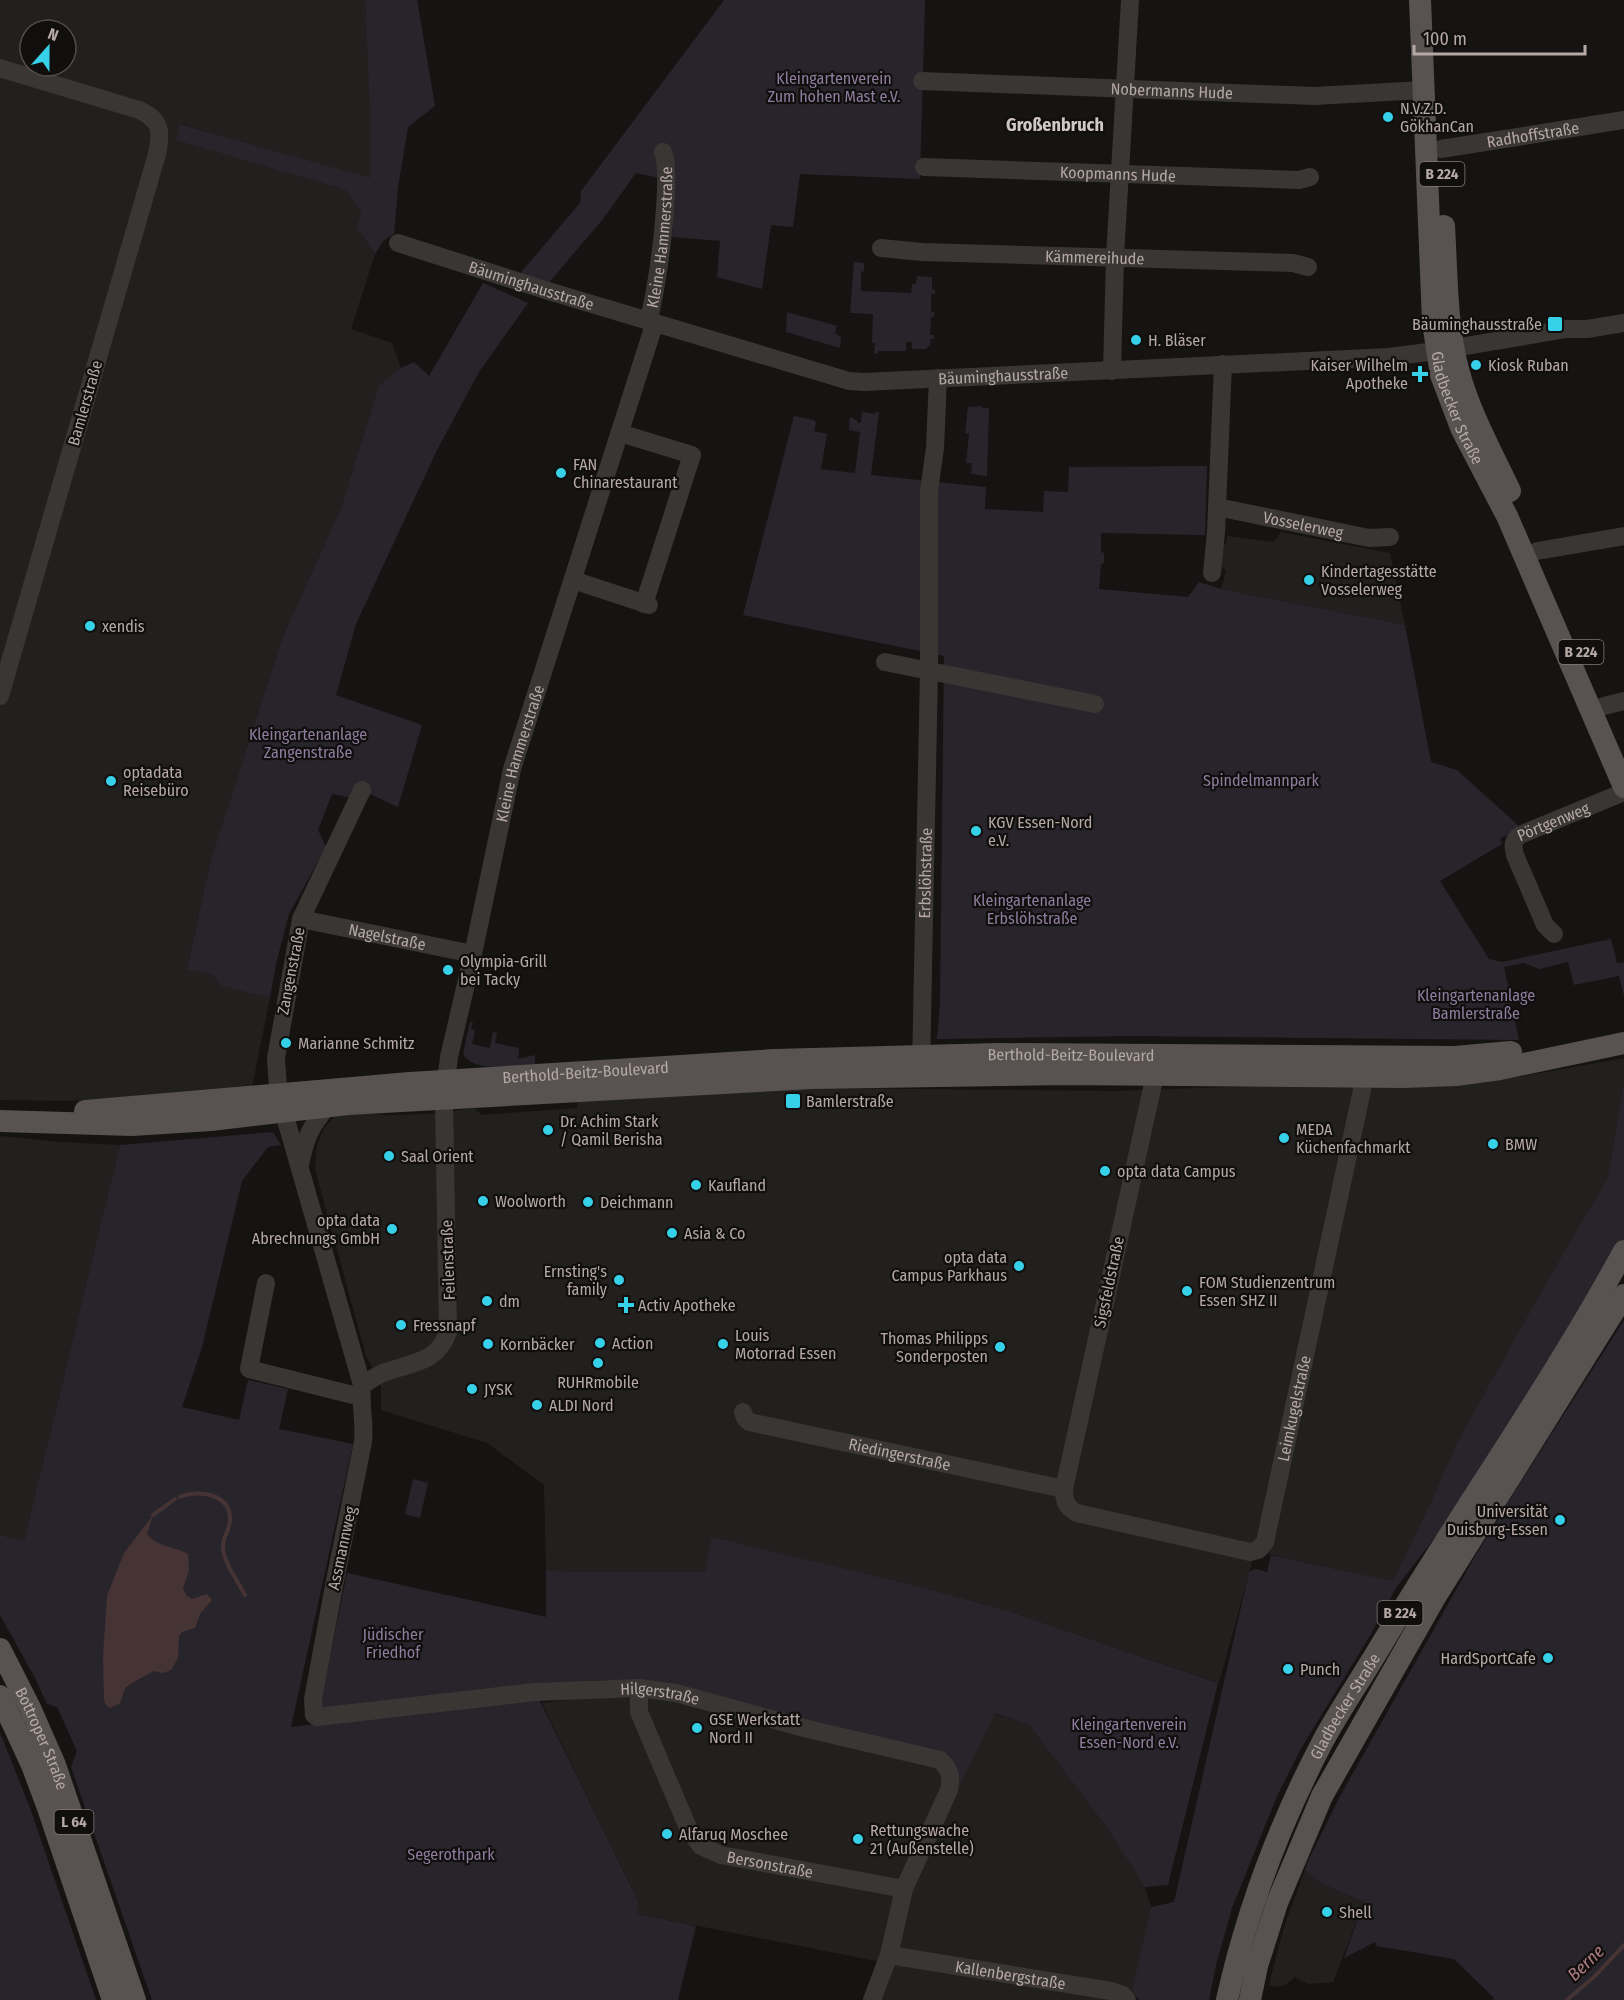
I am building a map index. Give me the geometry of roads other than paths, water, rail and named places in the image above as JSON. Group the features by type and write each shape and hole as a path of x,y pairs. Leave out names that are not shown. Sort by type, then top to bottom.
{"main road":[{"name":"Gladbecker Straße","path":"1420,0 1431,276 1445,350 1460,376 1470,404 1537,551 1614,703 1624,753"},
{"name":"Gladbecker Straße","path":"1435,0 1448,289 1445,350 1441,375 1453,408 1507,516 1624,787"},
{"name":"Berthold-Beitz-Boulevard","path":"921,1065 1155,1075 1363,1076 1455,1066 1482,1055 1550,1047 1624,1030"},
{"name":"Berthold-Beitz-Boulevard","path":"0,1121 132,1125 211,1120 282,1103 328,1106 444,1100 813,1068 1172,1054 1352,1057 1500,1069 1624,1043"},
{"name":"Berthold-Beitz-Boulevard","path":"1155,1075 1157,1068 1172,1054"},
{"path":"1482,1055 1480,1060 1482,1064 1500,1069"},
{"name":"Berthold-Beitz-Boulevard","path":"0,1111 56,1114 282,1103 444,1100"},
{"name":"Gladbecker Straße","path":"1227,2000 1246,1924 1263,1875 1285,1820 1324,1739 1417,1585 1590,1312 1624,1251"},
{"name":"Gladbecker Straße","path":"1250,2000 1257,1966 1277,1903 1322,1796 1434,1599 1624,1295"},
{"name":"Bottroper Straße","path":"0,1649 30,1708 55,1765 135,2000"},
{"name":"Bottroper Straße","path":"0,1696 32,1765 113,2000"},
{"path":"32,1765 55,1765"}],"street":[{"path":"1112,370 1119,174 1130,0"},
{"name":"Bamlerstraße","path":"0,68 146,113 155,120 160,132 157,154 0,696"},
{"name":"Nobermanns Hude","path":"922,81 1314,96 1424,90"},
{"name":"Radhoffstraße","path":"1441,149 1624,120"},
{"name":"Kleine Hammerstraße","path":"444,1100 459,1011 512,769 620,433 652,322 667,178 667,162 663,152"},
{"name":"Koopmanns Hude","path":"924,167 1299,180 1310,177"},
{"name":"Bäuminghausstraße","path":"398,243 849,381 864,382 1380,358 1445,350 1566,329 1587,329 1624,323"},
{"name":"Kämmereihude","path":"882,248 933,253 1293,263 1308,267"},
{"path":"1212,573 1223,364"},
{"name":"Erbslöhstraße","path":"921,1065 929,670 930,491 935,448 938,378"},
{"path":"573,580 646,604 692,455 620,433"},
{"name":"Vosselerweg","path":"1217,507 1369,538 1390,537"},
{"path":"1537,551 1624,536"},
{"path":"885,662 1095,704"},
{"name":"Zangenstraße","path":"282,1103 276,1058 301,919 362,790"},
{"name":"Pörtgenweg","path":"1554,934 1545,925 1515,855 1513,847 1515,839 1624,792"},
{"name":"Nagelstraße","path":"301,919 473,954"},
{"path":"1352,1057 1363,1076"},
{"name":"Sigsfeldstraße","path":"1064,1489 1155,1075"},
{"name":"Leimkugelstraße","path":"1064,1489 1065,1503 1077,1514 1250,1552 1258,1550 1264,1542 1300,1382 1363,1076"},
{"name":"Feilenstraße","path":"362,1391 385,1373 428,1359 439,1350 448,1332 444,1100"},
{"name":"Assmannweg","path":"282,1103 362,1391 365,1428 313,1699"},
{"name":"Assmannweg","path":"300,1169 305,1144 313,1125 328,1106"},
{"path":"266,1284 249,1369 362,1391"},
{"name":"Riedingerstraße","path":"743,1412 744,1418 749,1422 1064,1489"},
{"name":"Hilgerstraße","path":"313,1699 314,1715 317,1717 535,1692 639,1688 676,1693 808,1729 940,1760 949,1772 951,1779 949,1790 904,1889 890,1955 872,2000"},
{"name":"Bersonstraße","path":"639,1688 639,1712 689,1830 701,1846 721,1855 904,1889"},
{"name":"Kallenbergstraße","path":"890,1955 1110,1990 1123,1995 1127,2000"}],"waterway":[{"path":"180,1497 204,1494 220,1499 225,1504 230,1520 223,1544 224,1554 245,1595"},
{"path":"153,1515 175,1499"},
{"name":"Berne","path":"1567,2000 1595,1976 1624,1945"}],"place":[{"name":"N.V.Z.D. GökhanCan","path":"1388,117"},
{"name":"Bäuminghausstraße","path":"1555,324"},
{"name":"H. Bläser","path":"1136,340"},
{"name":"Kiosk Ruban","path":"1476,365"},
{"name":"Kaiser Wilhelm Apotheke","path":"1420,374"},
{"name":"FAN Chinarestaurant","path":"561,473"},
{"name":"Kindertagesstätte Vosselerweg","path":"1309,580"},
{"name":"xendis","path":"90,626"},
{"name":"optadata Reisebüro","path":"111,781"},
{"name":"KGV Essen-Nord e.V.","path":"976,831"},
{"name":"Olympia-Grill bei Tacky","path":"448,970"},
{"name":"Marianne Schmitz","path":"286,1043"},
{"name":"Bamlerstraße","path":"793,1101"},
{"name":"Dr. Achim Stark / Qamil Berisha","path":"548,1130"},
{"name":"MEDA Küchenfachmarkt","path":"1284,1138"},
{"name":"BMW","path":"1493,1144"},
{"name":"Saal Orient","path":"389,1156"},
{"name":"opta data Campus","path":"1105,1171"},
{"name":"Kaufland","path":"696,1185"},
{"name":"Woolworth","path":"483,1201"},
{"name":"Deichmann","path":"588,1202"},
{"name":"opta data Abrechnungs GmbH","path":"392,1229"},
{"name":"Asia & Co","path":"672,1233"},
{"name":"opta data Campus Parkhaus","path":"1019,1266"},
{"name":"Ernsting's family","path":"619,1280"},
{"name":"FOM Studienzentrum Essen SHZ II","path":"1187,1291"},
{"name":"dm","path":"487,1301"},
{"name":"Activ Apotheke","path":"626,1305"},
{"name":"Fressnapf","path":"401,1325"},
{"name":"Action","path":"600,1343"},
{"name":"Kornbäcker","path":"488,1344"},
{"name":"Louis Motorrad Essen","path":"723,1344"},
{"name":"Thomas Philipps Sonderposten","path":"1000,1347"},
{"name":"RUHRmobile","path":"598,1363"},
{"name":"JYSK","path":"472,1389"},
{"name":"ALDI Nord","path":"537,1405"},
{"name":"Universität Duisburg-Essen","path":"1560,1520"},
{"name":"HardSportCafe","path":"1548,1658"},
{"name":"Punch","path":"1288,1669"},
{"name":"GSE Werkstatt Nord II","path":"697,1728"},
{"name":"Alfaruq Moschee","path":"667,1834"},
{"name":"Rettungswache 21 (Außenstelle)","path":"858,1839"},
{"name":"Shell","path":"1327,1912"}],"district":[{"name":"Großenbruch","path":"1055,125"}],"park label":[{"name":"Kleingartenverein Zum hohen Mast e.V.","path":"834,87"},
{"name":"Kleingartenanlage Zangenstraße","path":"308,743"},
{"name":"Spindelmannpark","path":"1261,780"},
{"name":"Kleingartenanlage Erbslöhstraße","path":"1032,909"},
{"name":"Kleingartenanlage Bamlerstraße","path":"1476,1004"},
{"name":"Jüdischer Friedhof","path":"393,1643"},
{"name":"Kleingartenverein Essen-Nord e.V.","path":"1129,1733"},
{"name":"Segerothpark","path":"451,1854"}]}
